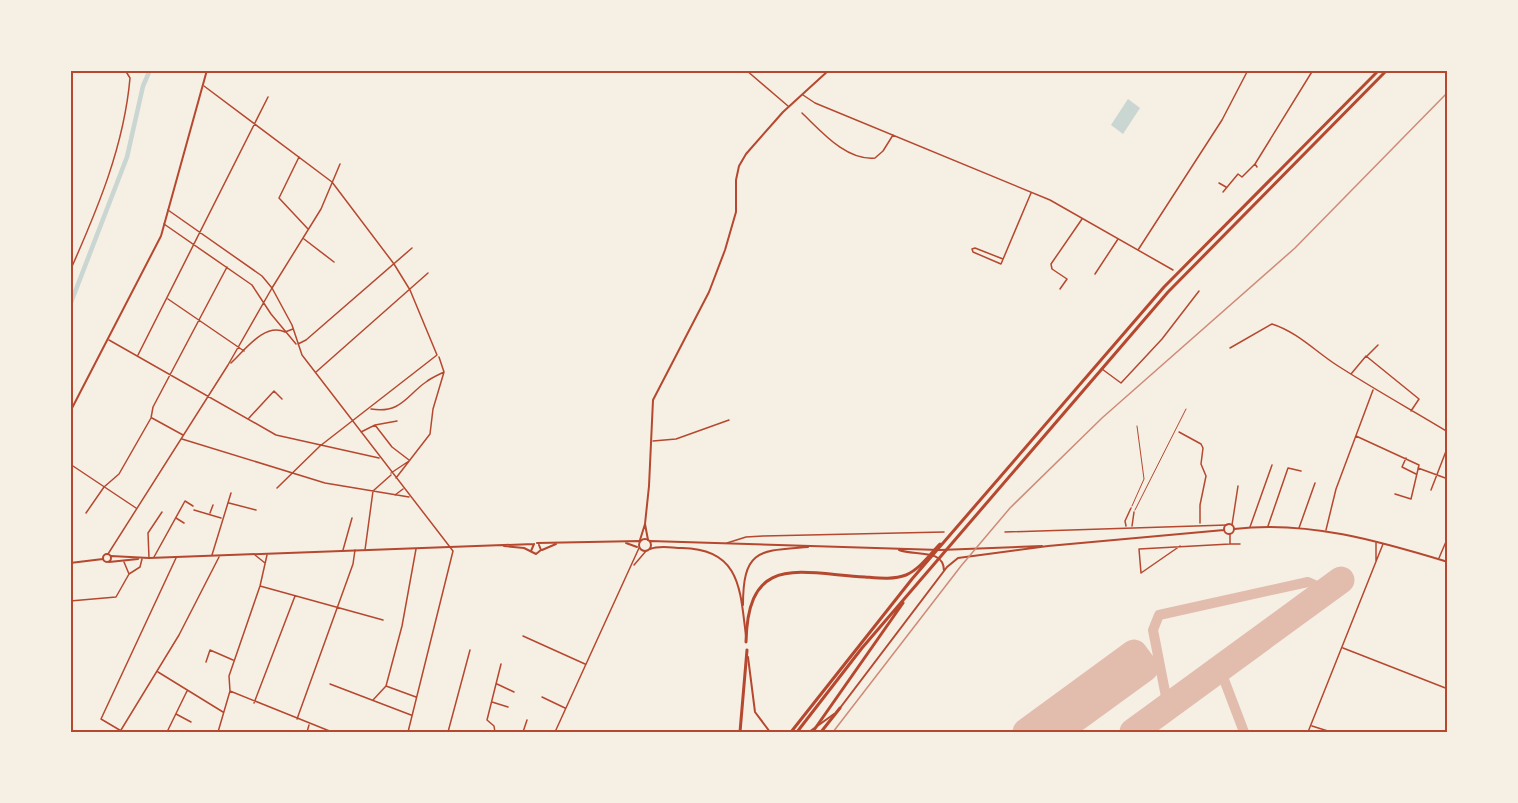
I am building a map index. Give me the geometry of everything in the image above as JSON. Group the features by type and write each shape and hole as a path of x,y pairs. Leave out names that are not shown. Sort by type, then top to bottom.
{"highway":[{"path":"791,732 892,603 1164,287 1379,70"},
{"path":"797,732 862,648 1168,292 1387,70"},
{"path":"746,642 750,604 757,590 771,578 788,573 899,577 917,567 953,532"},
{"path":"814,730 915,586"},
{"path":"740,732 747,650"},
{"path":"821,732 840,708"}],"main road":[{"path":"70,412 156,246 207,70"},
{"path":"639,548 645,524 653,400 706,300 725,250 736,212 736,180 739,166 755,142 788,106 829,70"},
{"path":"645,524 650,549"},
{"path":"1224,530 1227,525 1326,531 1383,543 1448,562"},
{"path":"809,732 840,708 952,561 965,556 1048,546 1224,530 1230,534 1233,527"},
{"path":"70,563 103,559 109,562 212,555 649,540 932,550 1048,546"},
{"path":"623,542 646,551 650,549 702,549 723,558 739,585 755,712 770,732"},
{"path":"497,546 524,548 536,554 558,543"},
{"path":"535,544 541,550"},
{"path":"531,551 535,544"},
{"path":"743,614 745,574 755,558 772,549 820,546"},
{"path":"896,549 908,553 928,554 942,561 944,571"},
{"path":"103,559 108,554 141,559"},
{"path":"109,562 111,556"}],"street":[{"path":"70,271 107,183 129,99 130,78 125,70"},
{"path":"746,70 788,106"},
{"path":"1138,250 1222,120 1248,70"},
{"path":"1223,192 1238,174 1242,177 1255,164 1312,70"},
{"path":"202,85 333,183 394,264 410,290 444,372 430,434 396,479"},
{"path":"802,94 815,103 1031,192 1173,270"},
{"path":"138,356 268,97"},
{"path":"802,114 837,144 861,157 875,158 883,151 893,134"},
{"path":"298,157 279,198 309,230"},
{"path":"108,554 228,366 272,288 309,230 340,164"},
{"path":"1219,183 1227,187"},
{"path":"1002,259 975,248 972,249 973,252 999,264 1002,259 1031,192"},
{"path":"168,210 201,231 261,276 272,288 294,329 297,344"},
{"path":"1060,289 1067,279 1052,269 1051,264 1083,219"},
{"path":"164,224 252,285 264,305 297,344 315,373 352,422 451,548 453,558 408,732"},
{"path":"303,238 334,262"},
{"path":"1095,274 1118,239"},
{"path":"297,344 306,340 412,248"},
{"path":"86,513 104,487 118,474 151,418 153,407 227,267"},
{"path":"315,373 428,273"},
{"path":"1102,368 1121,383 1162,339 1199,291"},
{"path":"167,298 244,351"},
{"path":"1230,348 1272,324 1295,334 1373,389 1448,432"},
{"path":"228,366 268,330 276,328 285,332 294,329"},
{"path":"108,340 276,435 380,459"},
{"path":"1351,374 1378,345"},
{"path":"278,488 320,446 438,356"},
{"path":"1366,356 1419,399 1411,411"},
{"path":"370,409 397,406 434,377 444,372"},
{"path":"434,377 442,382"},
{"path":"1326,531 1336,489 1373,389"},
{"path":"248,419 274,392 282,399"},
{"path":"151,418 183,435"},
{"path":"652,442 676,439 729,420"},
{"path":"360,432 375,424 397,421"},
{"path":"375,424 392,447 410,461"},
{"path":"1179,432 1201,444 1203,448 1201,464 1206,476 1200,505 1200,524"},
{"path":"1355,435 1406,457 1419,465 1419,468 1448,479"},
{"path":"181,439 325,483 410,497"},
{"path":"1431,490 1448,446"},
{"path":"1406,457 1402,467 1417,474"},
{"path":"365,550 373,491 410,461"},
{"path":"70,464 136,509"},
{"path":"1250,527 1272,465"},
{"path":"1268,527 1288,468 1301,471"},
{"path":"1395,494 1411,499 1419,468"},
{"path":"1299,528 1315,483"},
{"path":"1233,527 1238,486"},
{"path":"394,495 403,489"},
{"path":"212,555 231,493"},
{"path":"154,558 185,501 193,506"},
{"path":"228,502 256,510"},
{"path":"209,514 213,505"},
{"path":"1126,527 1126,518 1131,508"},
{"path":"194,510 222,518"},
{"path":"149,558 148,533 162,512"},
{"path":"1132,527 1131,520 1134,512"},
{"path":"175,518 184,523"},
{"path":"343,550 352,519"},
{"path":"1005,532 1200,524 1227,525"},
{"path":"1205,532 1206,524"},
{"path":"728,543 746,537 763,536 944,532"},
{"path":"1230,534 1230,544"},
{"path":"763,536 760,540 763,544"},
{"path":"1438,560 1448,537"},
{"path":"1376,542 1374,552 1376,561"},
{"path":"1308,732 1383,543"},
{"path":"1180,546 1141,573 1139,549 1180,546 1240,544"},
{"path":"555,732 632,568 639,548"},
{"path":"373,700 386,686 402,626 416,549"},
{"path":"297,719 353,564 355,550"},
{"path":"632,568 646,551"},
{"path":"218,732 230,691 228,683 234,660 260,586 267,553"},
{"path":"252,554 266,563"},
{"path":"176,557 102,718 122,732 219,560 219,555"},
{"path":"70,601 116,597 129,574 140,567 141,559"},
{"path":"124,561 129,574"},
{"path":"260,586 383,620"},
{"path":"254,703 295,596"},
{"path":"523,636 586,665"},
{"path":"1342,647 1448,689"},
{"path":"206,662 210,650 234,660"},
{"path":"448,732 470,650"},
{"path":"495,732 494,726 487,720 501,664"},
{"path":"158,671 223,713"},
{"path":"330,684 412,715"},
{"path":"496,684 514,692"},
{"path":"386,686 417,697"},
{"path":"167,732 187,691"},
{"path":"230,691 254,703 332,732"},
{"path":"542,698 566,709"},
{"path":"491,702 508,707"},
{"path":"176,714 191,722"},
{"path":"523,732 527,720"},
{"path":"307,732 309,724"},
{"path":"1311,726 1331,732"}],"lane":[{"path":"1134,512 1186,409"},
{"path":"1131,508 1144,478 1137,426"}],"shaded area":[{"path":"1128,99 1140,108 1123,134 1111,125"}],"waterway":[{"path":"70,305 127,157 143,86 150,70"}],"taxiway":[{"path":"1168,707 1153,630 1159,615 1308,582 1317,586 1316,599"},
{"path":"1220,669 1244,732"}],"runway":[{"path":"1133,732 1341,580"},
{"path":"1026,732 1134,653 1145,668 1057,732"}],"railway":[{"path":"833,732 961,566 1010,508 1102,418 1295,248 1448,92"}]}
